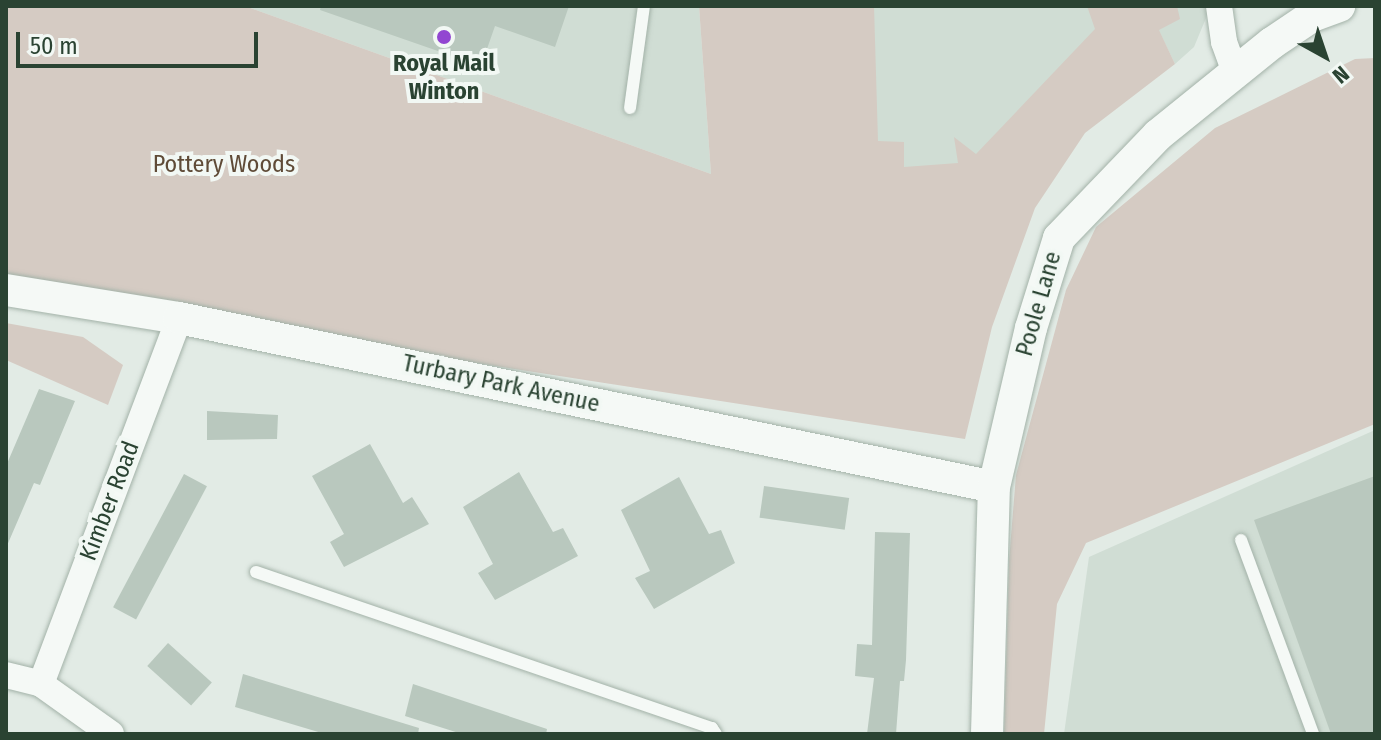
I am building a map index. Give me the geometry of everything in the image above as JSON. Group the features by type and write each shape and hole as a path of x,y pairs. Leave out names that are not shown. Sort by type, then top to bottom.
{"street":[{"path":"1219,6 1224,42 1235,73"},
{"name":"Poole Lane","path":"987,734 994,487 1031,328 1059,238 1158,135 1312,16 1339,6"},
{"name":"Turbary Park Avenue","path":"6,290 179,318 994,487"},
{"name":"Kimber Road","path":"41,684 179,318"},
{"path":"6,675 41,684 111,734"}],"lane":[{"path":"630,108 644,6"},
{"path":"1241,540 1313,734"},
{"path":"256,572 712,728 716,734"}],"shaded area":[{"path":"245,6 699,6 711,174"},
{"path":"852,6 1211,6 1194,47 1175,64 1159,31 961,217 881,208"},
{"path":"1375,430 1375,734 1064,734 1089,557"}],"green space":[{"name":"Pottery Woods","path":"6,6 245,6 711,174 699,6 874,6 878,141 904,142 904,167 958,163 954,137 976,154 1095,29 1087,6 1177,6 1180,19 1159,30 1175,64 1085,133 1035,208 992,327 965,439 6,290"},
{"path":"1375,58 1375,424 1086,543 1057,604 1044,734 1004,734 1009,561 1016,475 1066,290 1096,227 1215,128 1355,59"},
{"path":"6,323 83,337 123,365 108,405 6,360"}],"building":[{"name":"Royal Mail Winton","path":"321,6 569,6 555,47 495,26 481,66 320,10"},
{"path":"39,389 75,401 40,485 34,483 6,548 6,466"},
{"path":"207,411 278,415 277,439 207,440"},
{"path":"370,444 403,503 412,497 429,524 344,567 330,542 344,534 312,476"},
{"path":"519,472 553,532 563,528 578,556 495,600 478,573 493,564 463,507"},
{"path":"184,474 207,486 136,620 113,607"},
{"path":"1375,476 1375,734 1331,734 1254,520"},
{"path":"679,477 709,534 721,530 735,563 654,609 635,578 650,571 621,510"},
{"path":"764,486 849,498 845,530 760,518"},
{"path":"875,532 910,533 906,660 904,681 900,681 896,734 867,734 874,678 855,676 857,644 872,645"},
{"path":"168,643 212,682 191,706 147,666"},
{"path":"243,674 419,728 418,734 325,734 235,707"},
{"path":"413,684 547,729 546,734 462,734 405,716"}],"place":[{"name":"Royal Mail Winton","path":"444,37"}]}
